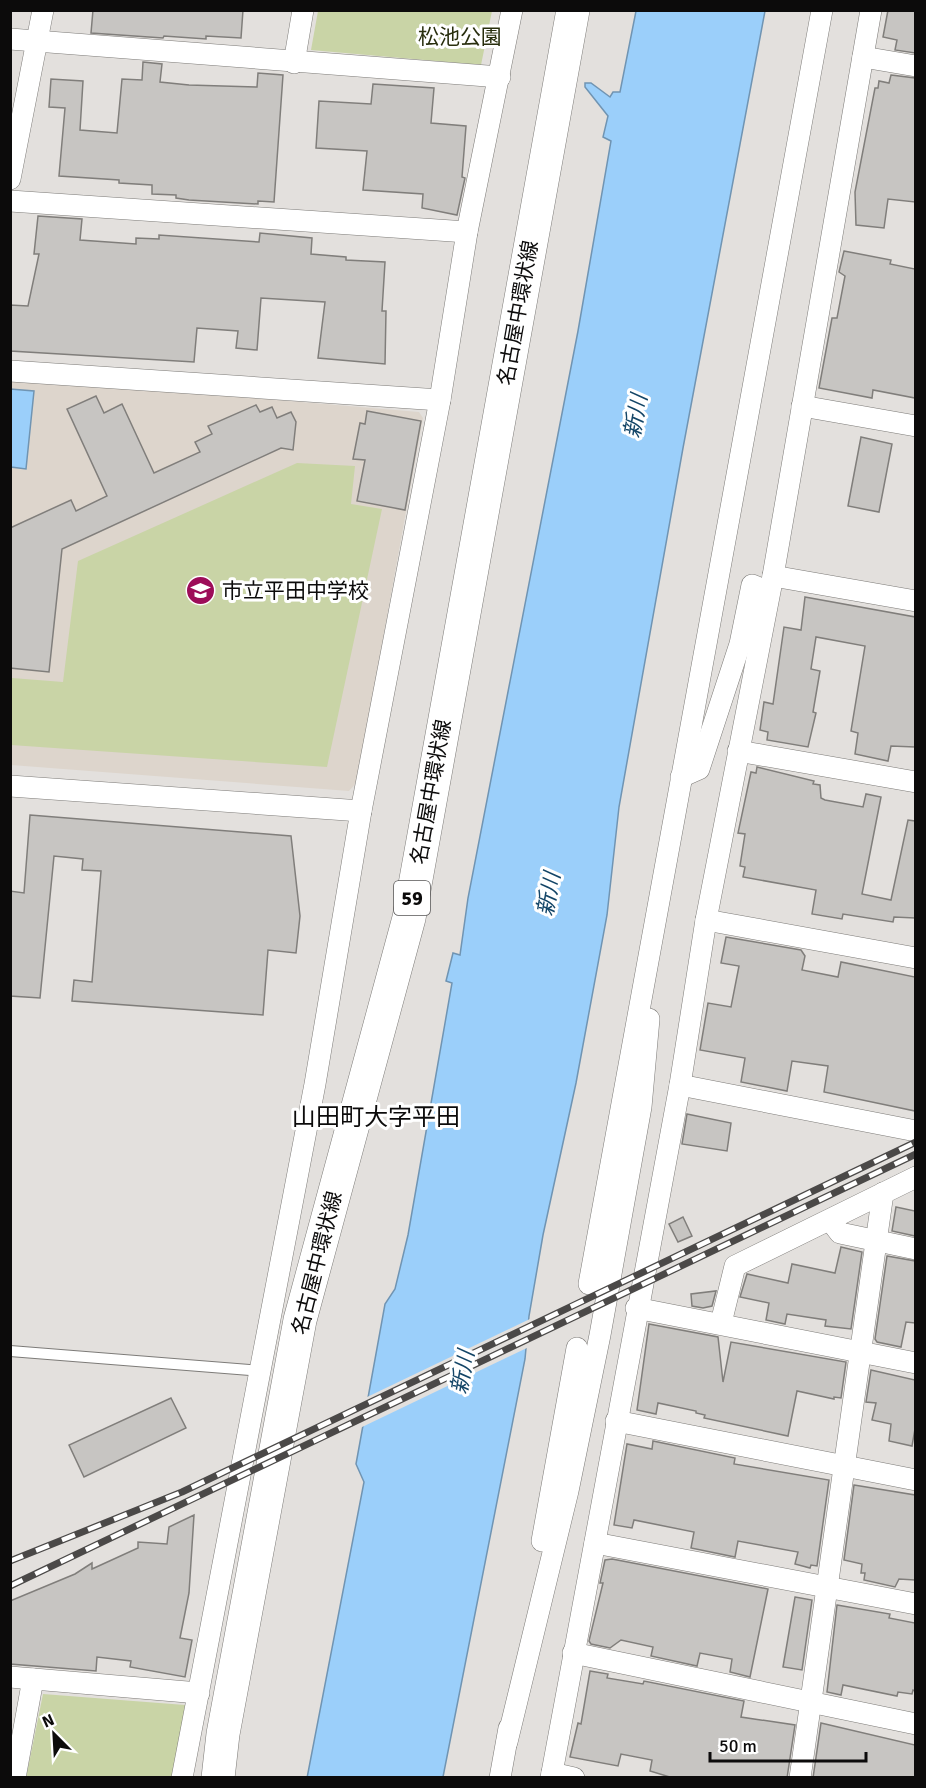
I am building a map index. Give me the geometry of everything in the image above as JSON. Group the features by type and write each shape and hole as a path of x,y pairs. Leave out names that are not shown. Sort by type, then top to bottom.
{"main road":[{"name":"名古屋中環状線","path":"218,1778 223,1734 300,1320 409,918 573,10"}],"street":[{"path":"10,179 43,10"},
{"path":"294,63 303,10"},
{"path":"182,1778 315,1084 361,811 440,400 467,232 512,10"},
{"path":"589,1284 822,10"},
{"path":"574,1778 552,1775 636,1308 680,1085 706,920 771,584 871,10"},
{"path":"10,39 294,63 500,77"},
{"path":"863,57 915,66"},
{"path":"10,201 467,232"},
{"path":"10,371 440,400"},
{"path":"802,406 915,426"},
{"path":"681,777 699,769 740,644 752,585 771,584 915,601"},
{"path":"738,751 915,782"},
{"path":"10,786 361,811"},
{"path":"507,1742 568,1491 641,1107 661,884"},
{"path":"706,920 915,958"},
{"path":"680,1085 915,1131"},
{"path":"722,1323 735,1266 915,1177"},
{"path":"800,1778 883,1193"},
{"path":"830,1220 840,1233 915,1249"},
{"path":"636,1308 722,1323 915,1363"},
{"path":"500,1778 577,1348"},
{"path":"616,1421 915,1480"},
{"path":"595,1543 915,1604"},
{"path":"573,1653 915,1724"},
{"path":"10,1677 199,1693"},
{"path":"15,1778 33,1679"}],"lane":[{"path":"10,1351 261,1371"}],"shaded area":[{"name":"市立平田中学校","path":"10,377 419,412 423,418 357,782 349,791 11,765"}],"green space":[{"name":"松池公園","path":"318,10 492,11 481,65 311,50"},
{"path":"297,463 355,466 351,504 382,509 327,767 11,745 12,678 63,682 78,561"},
{"path":"43,1694 185,1705 174,1777 26,1778"}],"water":[{"name":"新川","path":"636,11 765,11 683,448 619,807 607,915 576,1083 543,1235 529,1316 525,1359 443,1777 307,1778 364,1482 356,1464 385,1304 395,1289 408,1235 452,983 446,981 453,953 460,955 468,898 578,331 611,141 603,137 608,116 585,87 585,83 591,83 610,97 613,92 620,92"},
{"path":"10,389 34,391 26,469 11,467"}],"pier":[{"path":"532,1318 529,1347 360,1428 365,1398"}],"building":[{"path":"93,10 243,10 241,38 206,36 206,39 164,36 163,38 91,33"},
{"path":"888,10 915,10 915,53 895,50 897,40 883,37"},
{"path":"143,62 162,64 160,82 189,85 257,87 258,73 283,75 274,202 258,201 258,204 189,200 176,198 176,195 152,194 152,185 59,176 65,108 49,107 51,79 83,81 80,130 117,133 122,79 142,80"},
{"path":"891,75 915,78 915,202 888,199 884,228 856,225 855,192 875,88 878,88 879,81 889,83"},
{"path":"373,84 434,88 431,123 466,126 462,177 465,178 457,215 422,208 423,194 363,190 367,151 316,148 319,101 371,104"},
{"path":"38,216 82,219 80,240 136,244 136,238 159,239 159,235 259,242 260,233 312,238 311,254 346,257 346,260 385,262 382,311 386,311 385,364 318,358 325,302 261,298 257,350 236,348 238,331 197,328 194,362 10,351 10,305 28,306 39,254 34,254"},
{"path":"844,251 891,260 890,264 915,269 915,398 873,390 872,398 819,388 832,318 837,318 845,276 839,272"},
{"path":"96,396 104,413 122,404 154,473 200,452 195,442 212,434 208,426 256,405 260,412 272,407 277,418 291,412 296,422 293,450 281,448 62,549 49,672 10,668 10,528 71,500 76,511 107,496 67,409"},
{"path":"367,411 421,421 405,510 357,501 365,460 353,459 360,423 365,424"},
{"path":"861,437 892,444 879,512 848,506"},
{"path":"805,597 915,617 915,747 891,746 888,761 855,754 858,733 851,731 865,646 816,637 811,669 820,671 813,712 816,713 808,747 767,740 768,732 760,730 764,702 773,704 784,627 801,630"},
{"path":"757,767 814,781 813,784 820,785 821,798 825,800 863,807 866,794 881,797 862,894 891,900 908,820 915,821 915,918 894,917 893,922 843,914 842,919 812,914 816,890 743,877 745,867 740,866 745,834 738,833 751,772 756,773"},
{"path":"30,815 291,836 300,916 296,953 268,950 263,1015 72,1001 74,980 92,982 101,871 82,870 83,859 54,856 40,998 10,996 10,891 24,893"},
{"path":"726,937 801,950 805,956 802,970 838,977 841,962 915,977 915,1111 824,1092 828,1066 792,1061 787,1091 741,1082 745,1058 700,1050 708,1003 731,1007 739,966 721,963"},
{"path":"687,1114 731,1123 727,1151 682,1144"},
{"path":"896,1207 915,1211 915,1236 892,1231"},
{"path":"683,1217 692,1236 678,1242 669,1224"},
{"path":"841,1247 862,1252 851,1329 825,1326 826,1320 787,1314 785,1324 766,1320 769,1303 740,1297 747,1274 788,1283 792,1264 835,1273"},
{"path":"887,1256 915,1261 915,1323 906,1322 901,1347 877,1342 875,1339"},
{"path":"716,1291 712,1306 703,1308 692,1306 691,1294"},
{"path":"649,1324 718,1337 723,1382 731,1342 846,1362 841,1398 834,1397 834,1399 797,1391 788,1436 704,1418 705,1415 696,1413 696,1411 658,1403 656,1414 637,1410"},
{"path":"871,1370 915,1380 915,1429 912,1446 889,1441 891,1424 872,1420 876,1403 866,1402"},
{"path":"171,1398 186,1428 84,1477 69,1445"},
{"path":"653,1441 735,1458 734,1464 829,1480 817,1566 811,1565 810,1568 795,1564 798,1552 738,1541 735,1557 691,1548 694,1532 634,1520 632,1528 614,1525 627,1444 652,1449"},
{"path":"854,1485 915,1495 915,1580 899,1579 895,1587 864,1580 865,1573 861,1573 862,1564 844,1560"},
{"path":"194,1515 189,1593 180,1638 192,1640 185,1677 130,1667 131,1661 97,1657 96,1671 10,1664 10,1601 75,1574 92,1563 92,1569 138,1548 138,1542 167,1544 169,1527"},
{"path":"612,1559 768,1589 750,1677 730,1672 732,1659 700,1653 697,1666 651,1656 653,1647 621,1640 610,1648 591,1644 589,1641 603,1583 600,1583 605,1560"},
{"path":"795,1597 812,1600 802,1670 783,1667"},
{"path":"837,1605 890,1614 889,1618 915,1623 915,1691 913,1690 912,1694 898,1692 897,1696 843,1685 841,1695 827,1692"},
{"path":"590,1671 608,1674 607,1678 643,1684 644,1681 744,1701 741,1717 795,1725 787,1778 673,1778 650,1771 652,1760 621,1754 618,1766 570,1757 578,1723 581,1724"},
{"path":"821,1723 915,1745 915,1778 813,1778"}],"railway":[{"path":"10,1561 182,1492 916,1142"},
{"path":"10,1586 916,1154"}],"place":[{"name":"市立平田中学校","path":"201,591"}],"district":[{"name":"山田町大字平田","path":"376,1117"}]}
